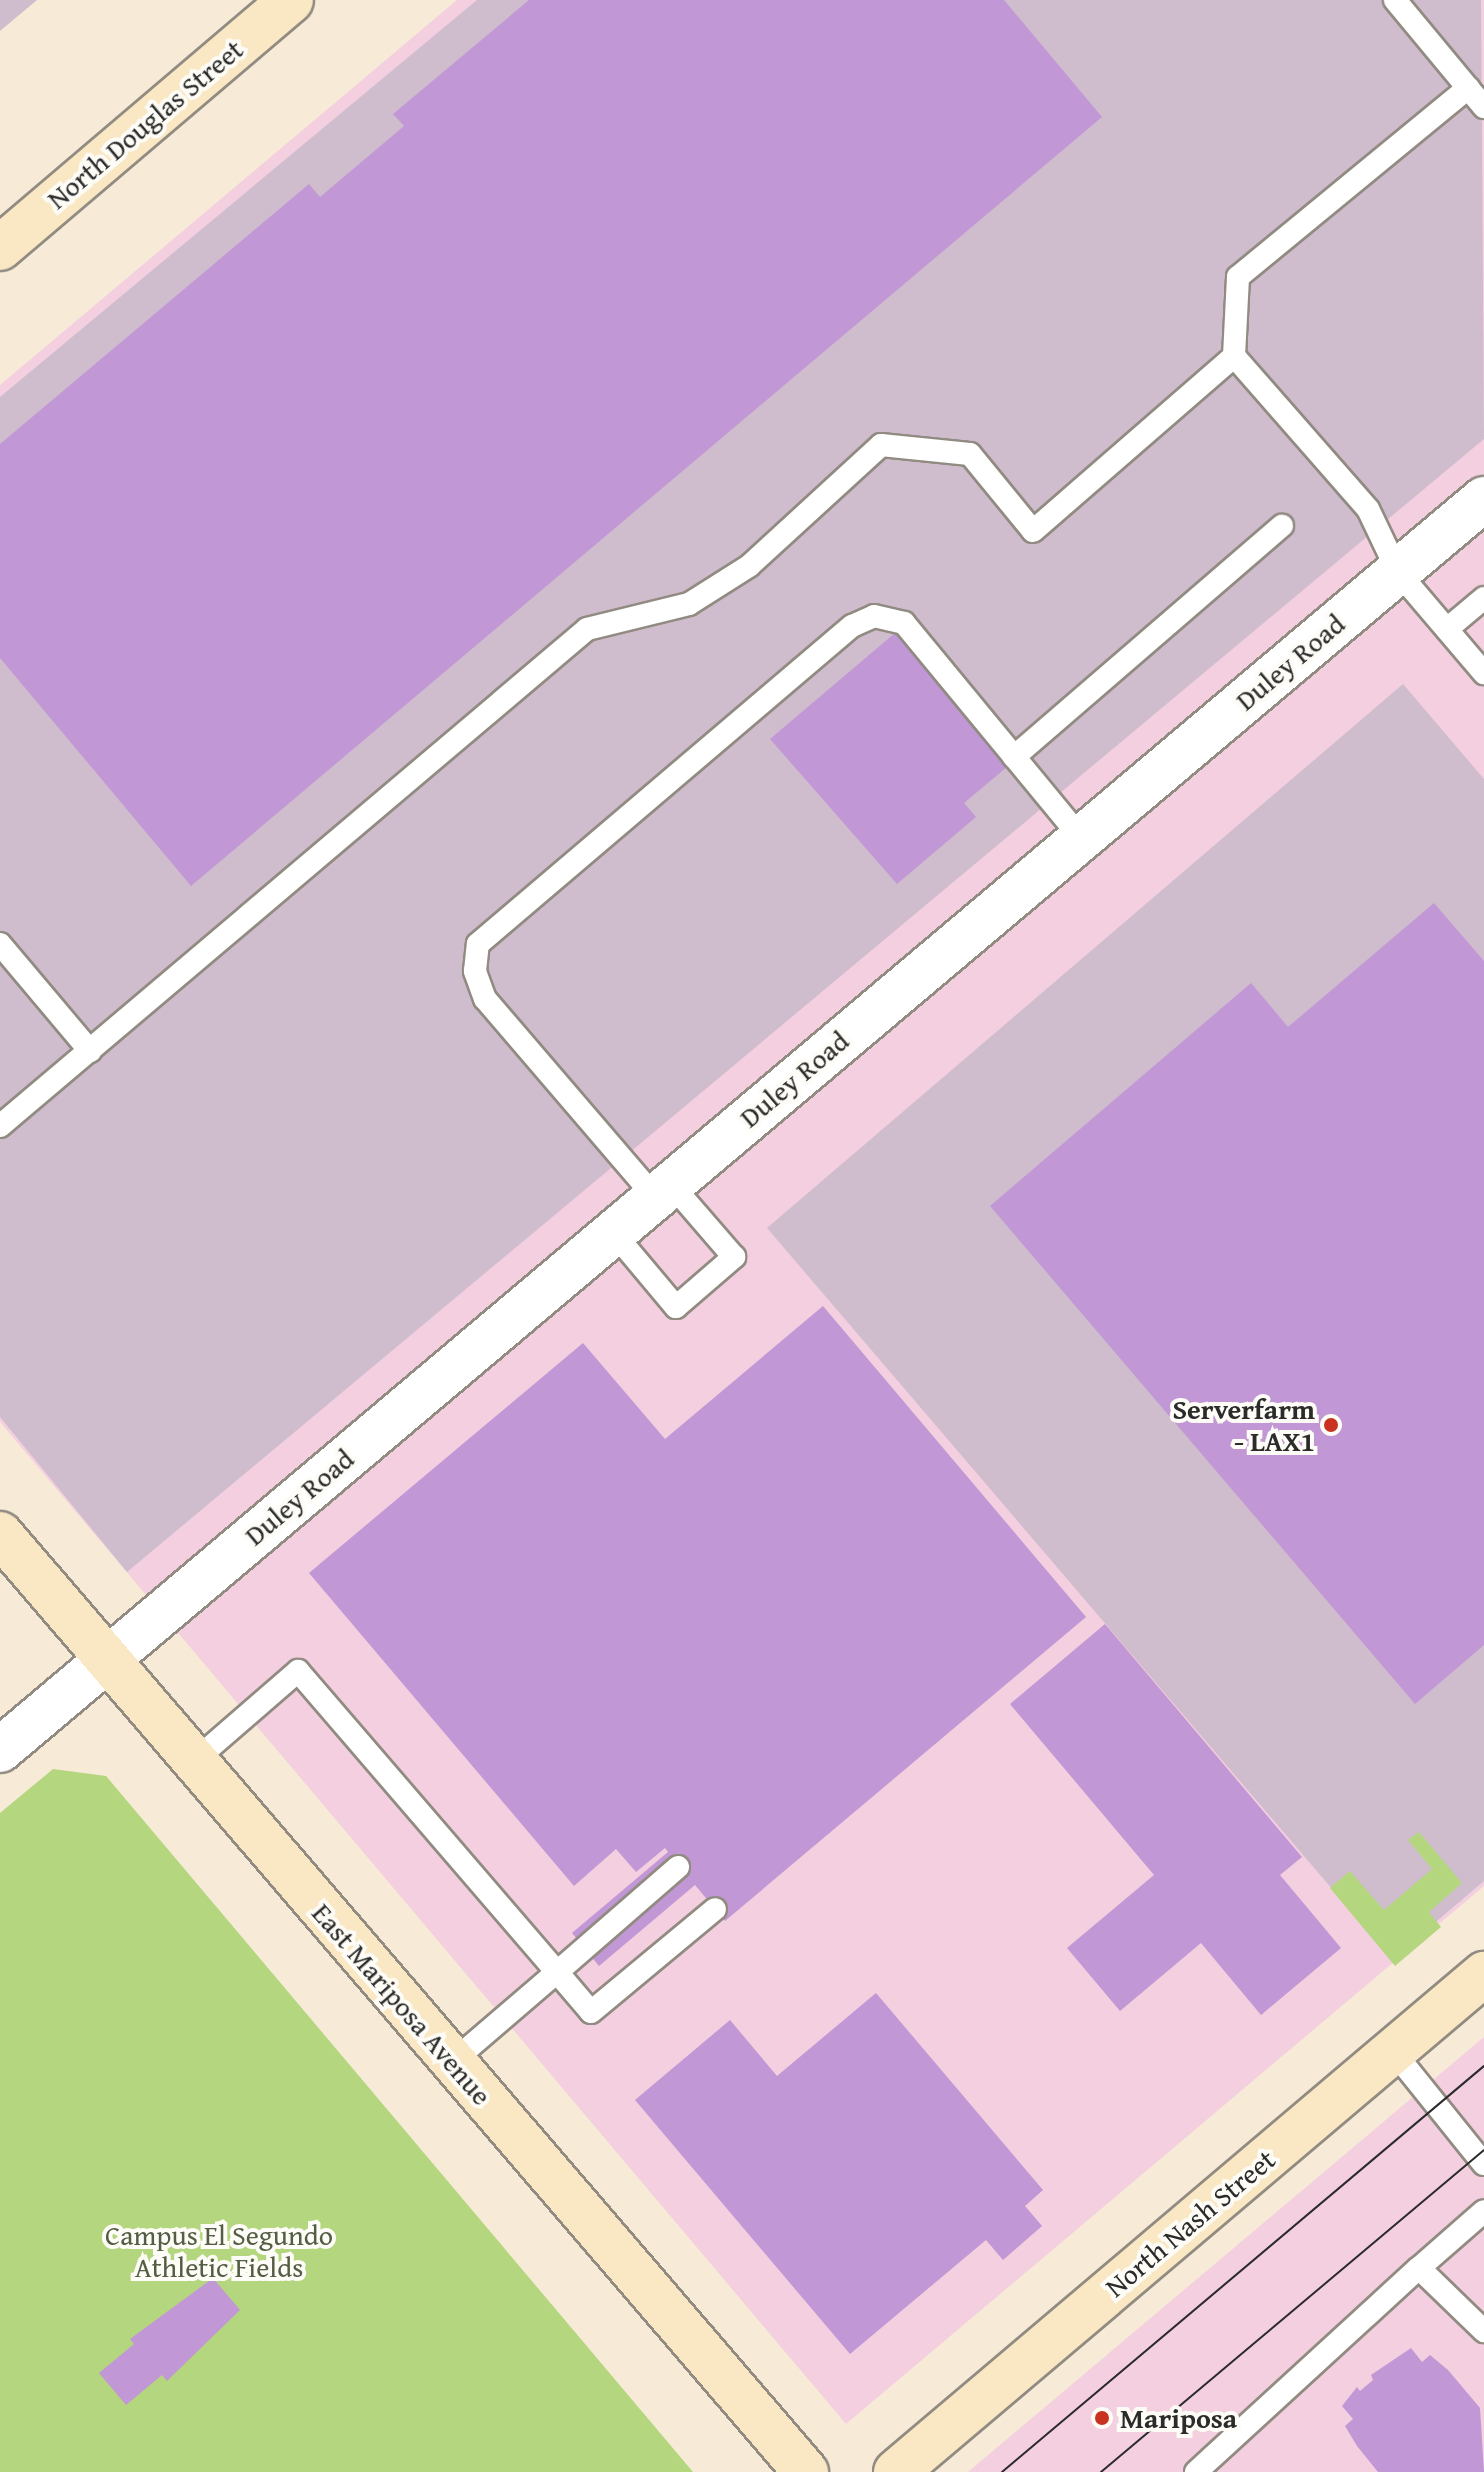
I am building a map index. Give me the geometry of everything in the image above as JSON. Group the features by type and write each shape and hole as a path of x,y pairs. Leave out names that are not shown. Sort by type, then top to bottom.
{"street":[{"name":"North Douglas Street","path":"0,248 291,0"},
{"name":"Duley Road","path":"0,1750 1484,499"},
{"name":"East Mariposa Avenue","path":"0,1534 105,1660 806,2472"},
{"name":"North Nash Street","path":"896,2472 1484,1974"}],"lane":[{"path":"1395,0 1484,107"},
{"path":"1468,88 1238,277 1234,356 1368,509 1398,572 1484,673"},
{"path":"0,1126 587,629 689,604 749,566 881,445 970,454 1033,531 1234,356"},
{"path":"1014,757 1282,526"},
{"path":"1447,629 1484,598"},
{"path":"613,1232 676,1307 734,1257 663,1190 485,999 475,971 478,944 852,626 874,616 904,623 1081,838"},
{"path":"0,944 90,1051"},
{"path":"193,1762 298,1671 591,2012 715,1909"},
{"path":"452,2062 678,1867"},
{"path":"1393,2051 1484,2164"},
{"path":"1196,2472 1484,2211"},
{"path":"1419,2268 1484,2331"}],"shaded area":[{"path":"0,0 37,0 0,31"},
{"path":"457,0 1484,0 1484,1886 846,2424 0,1422 0,385"},
{"path":"477,0 1481,0 1484,439 127,1572 0,1417 0,397"},
{"path":"1403,684 1484,779 1484,1881 1392,1959 767,1228"},
{"path":"1484,2037 1484,2472 968,2472"}],"green space":[{"name":"Campus El Segundo Athletic Fields","path":"53,1769 106,1776 693,2472 0,2472 0,1813"},
{"path":"1419,1832 1462,1883 1429,1912 1441,1927 1395,1966 1330,1888 1350,1871 1384,1910 1432,1869 1408,1840"}],"building":[{"path":"529,0 1004,0 1102,117 191,886 0,658 0,444 309,184 320,197 404,126 393,114"},
{"path":"895,633 1007,767 964,803 976,817 897,884 770,739"},
{"name":"Serverfarm - LAX1","path":"1434,903 1484,961 1484,1645 1415,1704 990,1206 1251,983 1288,1027"},
{"path":"823,1306 1086,1617 725,1921 695,1885 599,1966 572,1933 668,1852 665,1848 636,1872 616,1849 574,1886 309,1573 583,1343 665,1439"},
{"path":"1105,1624 1302,1857 1280,1875 1341,1948 1261,2015 1201,1943 1120,2011 1067,1948 1154,1875 1010,1704"},
{"path":"876,1993 1043,2190 1025,2206 1042,2226 1003,2260 986,2240 850,2354 635,2100 730,2020 777,2076"},
{"path":"213,2278 240,2310 167,2381 162,2375 126,2405 99,2373 134,2344 130,2339"},
{"path":"1411,2348 1422,2362 1430,2355 1448,2370 1480,2408 1484,2472 1378,2472 1345,2426 1353,2419 1342,2406 1357,2387 1360,2391 1373,2380 1371,2375"}],"tram line":[{"path":"1002,2472 1484,2066"},
{"path":"1101,2472 1484,2150"}],"place":[{"name":"Serverfarm - LAX1","path":"1331,1425"},
{"name":"Mariposa","path":"1102,2418"}]}
